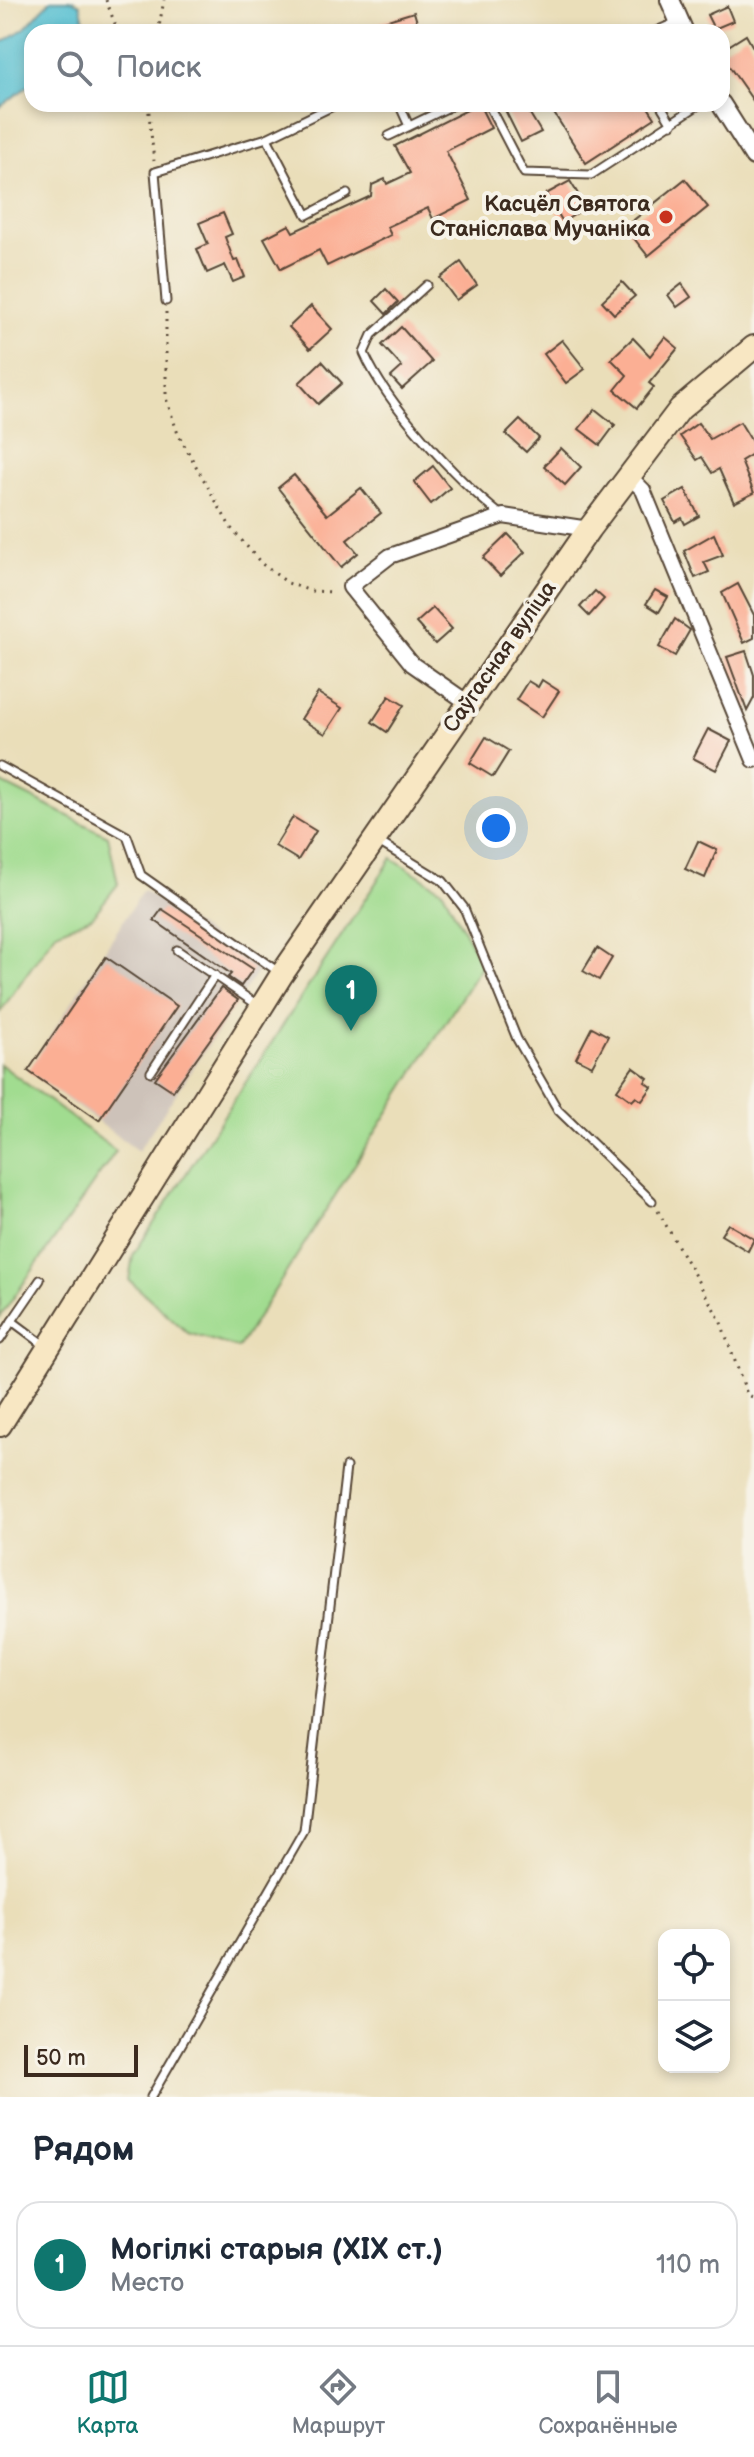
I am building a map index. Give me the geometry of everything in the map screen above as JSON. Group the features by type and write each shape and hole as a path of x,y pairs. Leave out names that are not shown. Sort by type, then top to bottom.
{"main road":[{"name":"Саўгасная вуліца","path":"0,1425 282,974 627,474 680,409 754,347"}],"street":[{"path":"670,0 680,24"},
{"path":"726,112 754,156"},
{"path":"627,474 643,490 754,760"},
{"path":"468,703 412,664 350,587 390,556 503,516 589,529"}],"lane":[{"path":"166,301 155,172 267,138 321,112"},
{"path":"403,112 409,126"},
{"path":"389,136 438,112"},
{"path":"492,112 524,173 591,175 689,112"},
{"path":"665,112 672,124"},
{"path":"267,138 307,215 347,194"},
{"path":"427,285 372,335 364,353 372,370 432,448 479,497 503,516"},
{"path":"0,766 127,836 141,875 282,974"},
{"path":"374,839 443,881 464,908 517,1039 558,1110 652,1201"},
{"path":"177,950 261,1007"},
{"path":"151,1072 215,975"},
{"path":"0,1340 40,1280"},
{"path":"12,1321 48,1348"},
{"path":"151,2097 304,1831 346,1467"}],"path":[{"path":"106,0 115,24"},
{"path":"160,24 164,0"},
{"path":"146,112 155,172"},
{"path":"166,301 166,398 178,434 231,528 262,564 288,583 329,593 350,587"},
{"path":"652,1201 720,1320 747,1394 754,1398"}],"shaded area":[{"path":"143,890 259,969 138,1151 28,1071"}],"green space":[{"path":"0,782 108,836 118,884 92,917 56,932 0,1012"},
{"path":"392,858 443,891 482,965 238,1348 188,1333 129,1280 133,1255"},
{"path":"0,1064 116,1151 0,1317"}],"water":[{"path":"51,0 72,0 80,4 85,24 29,24"},
{"path":"24,29 24,89 0,107 0,44"}],"building":[{"path":"727,6 733,21 712,24 707,15"},
{"path":"414,12 418,24 374,24"},
{"path":"746,35 754,49 754,102 730,68 730,45"},
{"path":"463,112 483,112 491,128 446,151 471,200 433,219 428,208 387,227 391,235 327,266 319,250 281,269 264,238 289,225 293,232 371,196 372,185 385,179 387,184 410,173 395,146"},
{"path":"506,112 529,112 541,132 521,142"},
{"path":"553,112 651,112 655,118 586,163"},
{"name":"Касцёл Святога Станіслава Мучаніка","path":"685,179 708,207 648,256 625,227"},
{"path":"570,181 586,207 563,222 546,194"},
{"path":"223,213 232,234 225,237 234,261 238,260 245,277 233,282 225,265 207,273 197,249 208,244 199,223"},
{"path":"461,262 477,285 456,300 440,278"},
{"path":"622,282 635,296 614,314 602,301"},
{"path":"682,284 691,297 677,307 668,295"},
{"path":"386,289 398,302 386,314 374,301"},
{"path":"311,306 332,329 310,349 289,327"},
{"path":"401,327 432,362 402,389 391,377 402,367 382,345"},
{"path":"665,337 678,348 649,383 654,387 637,408 615,390 627,375 611,359 633,338 650,356"},
{"path":"562,340 585,369 566,383 544,354"},
{"path":"322,361 342,383 318,404 299,383"},
{"path":"595,409 615,425 600,445 579,429"},
{"path":"520,420 539,438 526,452 506,434"},
{"path":"740,422 754,445 754,453 741,461 754,493 734,503 719,469 712,473 702,457 697,460 680,436 698,423 710,439"},
{"path":"561,448 581,467 565,485 544,466"},
{"path":"433,466 450,488 431,504 414,482"},
{"path":"294,475 327,515 361,488 381,513 347,540 358,553 341,567 278,488"},
{"path":"685,489 699,516 685,524 682,518 675,522 664,501"},
{"path":"508,534 525,552 500,576 483,558"},
{"path":"714,534 723,555 704,562 709,572 695,578 684,551"},
{"path":"738,584 754,615 754,638 744,643 722,593"},
{"path":"655,590 668,597 659,612 646,604"},
{"path":"595,591 604,599 589,616 580,607"},
{"path":"433,608 452,629 435,644 416,623"},
{"path":"675,619 690,630 675,656 659,647"},
{"path":"746,651 754,675 754,698 747,711 727,657"},
{"path":"542,680 559,691 542,717 516,700 528,681 538,687"},
{"path":"318,693 342,708 325,734 301,719"},
{"path":"389,696 404,705 387,732 372,722"},
{"path":"708,729 731,741 716,770 693,758"},
{"path":"486,737 509,751 493,777 470,763"},
{"path":"293,817 316,831 298,860 275,846"},
{"path":"698,841 717,850 705,878 685,869"},
{"path":"162,909 253,969 241,986 228,977 231,974 154,920"},
{"path":"597,948 612,958 599,980 583,971"},
{"path":"106,957 177,1006 99,1120 28,1071"},
{"path":"221,988 238,1000 173,1091 155,1079"},
{"path":"592,1027 608,1036 592,1066 576,1058"},
{"path":"633,1067 648,1078 645,1082 652,1087 642,1101 636,1097 632,1101 617,1090"},
{"path":"728,1224 754,1239 748,1251 721,1235"}],"place":[{"name":"Касцёл Святога Станіслава Мучаніка","path":"666,217"},
{"name":"Могілкі старыя (XIX ст.)","path":"351,1031"}]}
